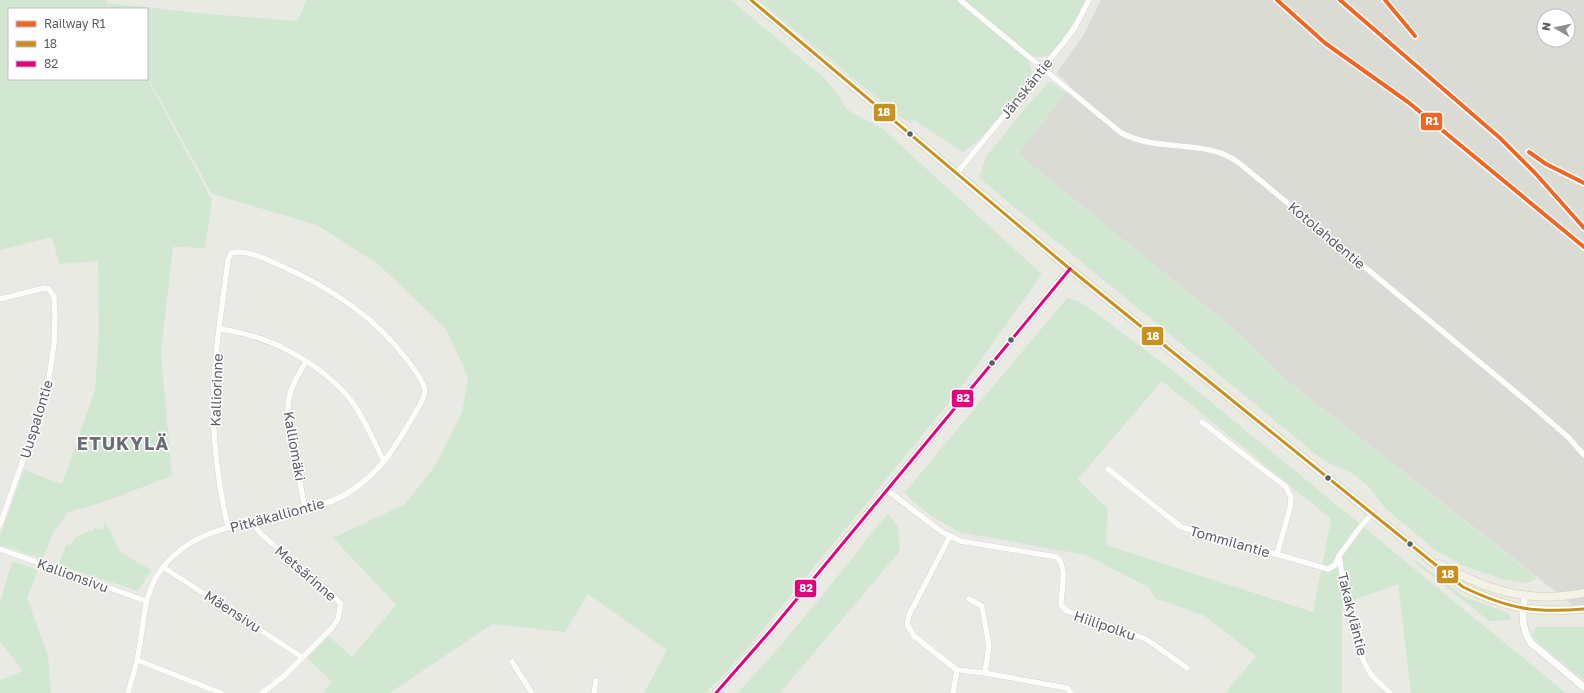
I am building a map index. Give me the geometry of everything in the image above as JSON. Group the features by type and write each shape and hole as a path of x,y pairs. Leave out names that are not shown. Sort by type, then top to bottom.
{"main road":[{"path":"751,0 1070,269 1463,587 1509,606 1523,609 1560,611 1584,609"},
{"path":"1426,557 1479,584 1500,591 1544,597 1570,596 1584,592"}],"street":[{"name":"Kotolahdentie","path":"960,0 1120,132 1130,138 1222,152 1238,162 1530,404 1568,437 1584,455"},
{"name":"Jänskäntie","path":"957,173 1075,28 1089,0"},
{"name":"Kalliorinne","path":"228,527 220,485 214,431 214,376 228,260 231,253"},
{"name":"Pitkäkalliontie","path":"128,693 137,660 146,601 151,588 164,567 183,547 199,538 228,527 305,510 347,494 375,471 393,450 422,402 425,393 425,387 421,380 401,352 384,332 325,287 268,260 246,253 231,253"},
{"path":"716,693 747,659 1070,269"},
{"name":"Uuspalontie","path":"0,299 44,288 49,289 54,297 55,318 54,344 48,392 0,525"},
{"path":"220,330 232,331 269,342 320,370 350,400 384,461"},
{"name":"Kalliomäki","path":"305,510 288,414 288,403 293,381 306,362"},
{"path":"1202,422 1286,487 1291,497 1277,554"},
{"name":"Tommilantie","path":"1108,469 1181,527 1328,570 1335,565 1339,556"},
{"path":"887,490 950,536 909,615 907,624 914,636 958,670 985,673 1066,688 1071,693"},
{"name":"Takakyläntie","path":"1373,513 1361,526 1339,556 1345,593 1364,659 1370,673 1390,693"},
{"name":"Metsärinne","path":"255,522 257,529 262,535 330,592 341,604 338,619 272,687 262,693"},
{"name":"Hiilipolku","path":"950,536 976,544 1057,557 1061,561 1063,568 1061,605 1067,611 1146,639 1187,668"},
{"name":"Kallionsivu","path":"0,549 146,601"},
{"name":"Mäensivu","path":"164,567 302,656"},
{"path":"1524,595 1523,622 1525,634 1532,643 1584,687"},
{"path":"969,599 982,606 988,646 985,673"},
{"path":"137,660 221,693"},
{"path":"512,662 532,693"},
{"path":"953,693 958,670"},
{"path":"594,693 596,681"}],"shaded area":[{"path":"1101,0 1584,0 1584,614 1285,379 1238,333 1018,154 1071,86 1057,74 1084,34"}],"green space":[{"path":"0,0 107,0 107,3 208,14 298,21 306,0 731,0 822,76 839,95 846,109 884,130 1042,274 961,388 751,644 719,680 705,693 644,693 667,650 588,594 565,632 492,624 390,693 323,693 332,682 307,658 329,636 352,657 396,605 333,538 405,504 435,466 462,412 468,377 446,329 379,265 317,225 212,194 148,78 148,8 8,8 8,80 148,80 212,200 205,248 173,247 161,353 172,476 98,504 68,512 53,533 43,559 0,545 0,536 24,470 62,484 95,390 99,330 98,261 59,264 52,237 0,250"},
{"path":"759,0 1085,0 1074,22 1059,45 1047,56 1034,56 1029,62 1032,73 1030,77 990,128 963,152 914,120 911,123 900,117"},
{"path":"1050,81 1066,93 1018,154 1238,333 1285,379 1537,578 1528,583 1499,578 1461,565 1435,550 1385,508 1369,487 1350,472 1324,461 979,178 986,157 1026,107"},
{"path":"1067,298 1078,301 1172,370 1566,693 1411,693 1398,584 1342,604 1342,693 1225,693 1256,656 1205,616 1156,599 1148,587 1086,555 959,532 930,515 904,493","holes":["1162,381 1331,519 1313,612 1106,545 1108,509 1078,479"]},
{"path":"888,513 898,527 900,551 780,693 737,693 796,628"},
{"path":"105,521 120,552 151,570 138,591 58,565 67,544 70,546 79,536 85,532 93,531 94,528 103,529"},
{"path":"1412,560 1415,560 1465,597 1508,613 1512,620 1489,621"},
{"path":"12,561 38,570 27,598 48,656 51,693 0,693 0,680 23,671 0,641 0,603"},
{"path":"1536,627 1584,627 1584,680 1537,642 1532,635"}],"rail line":[{"name":"R1","path":"1277,0 1325,43 1408,102 1584,247"},
{"name":"R1","path":"1340,0 1500,138 1535,173 1584,228"},
{"name":"R1","path":"1385,0 1415,36"},
{"name":"R1","path":"1529,152 1546,164 1584,183"}],"transit line":[{"name":"18","path":"751,0 1070,269 1463,587 1508,605 1522,608 1535,610 1584,609"},
{"name":"82","path":"716,693 772,629 1070,269"}],"district":[{"name":"ETUKYLÄ","path":"123,443"}]}
